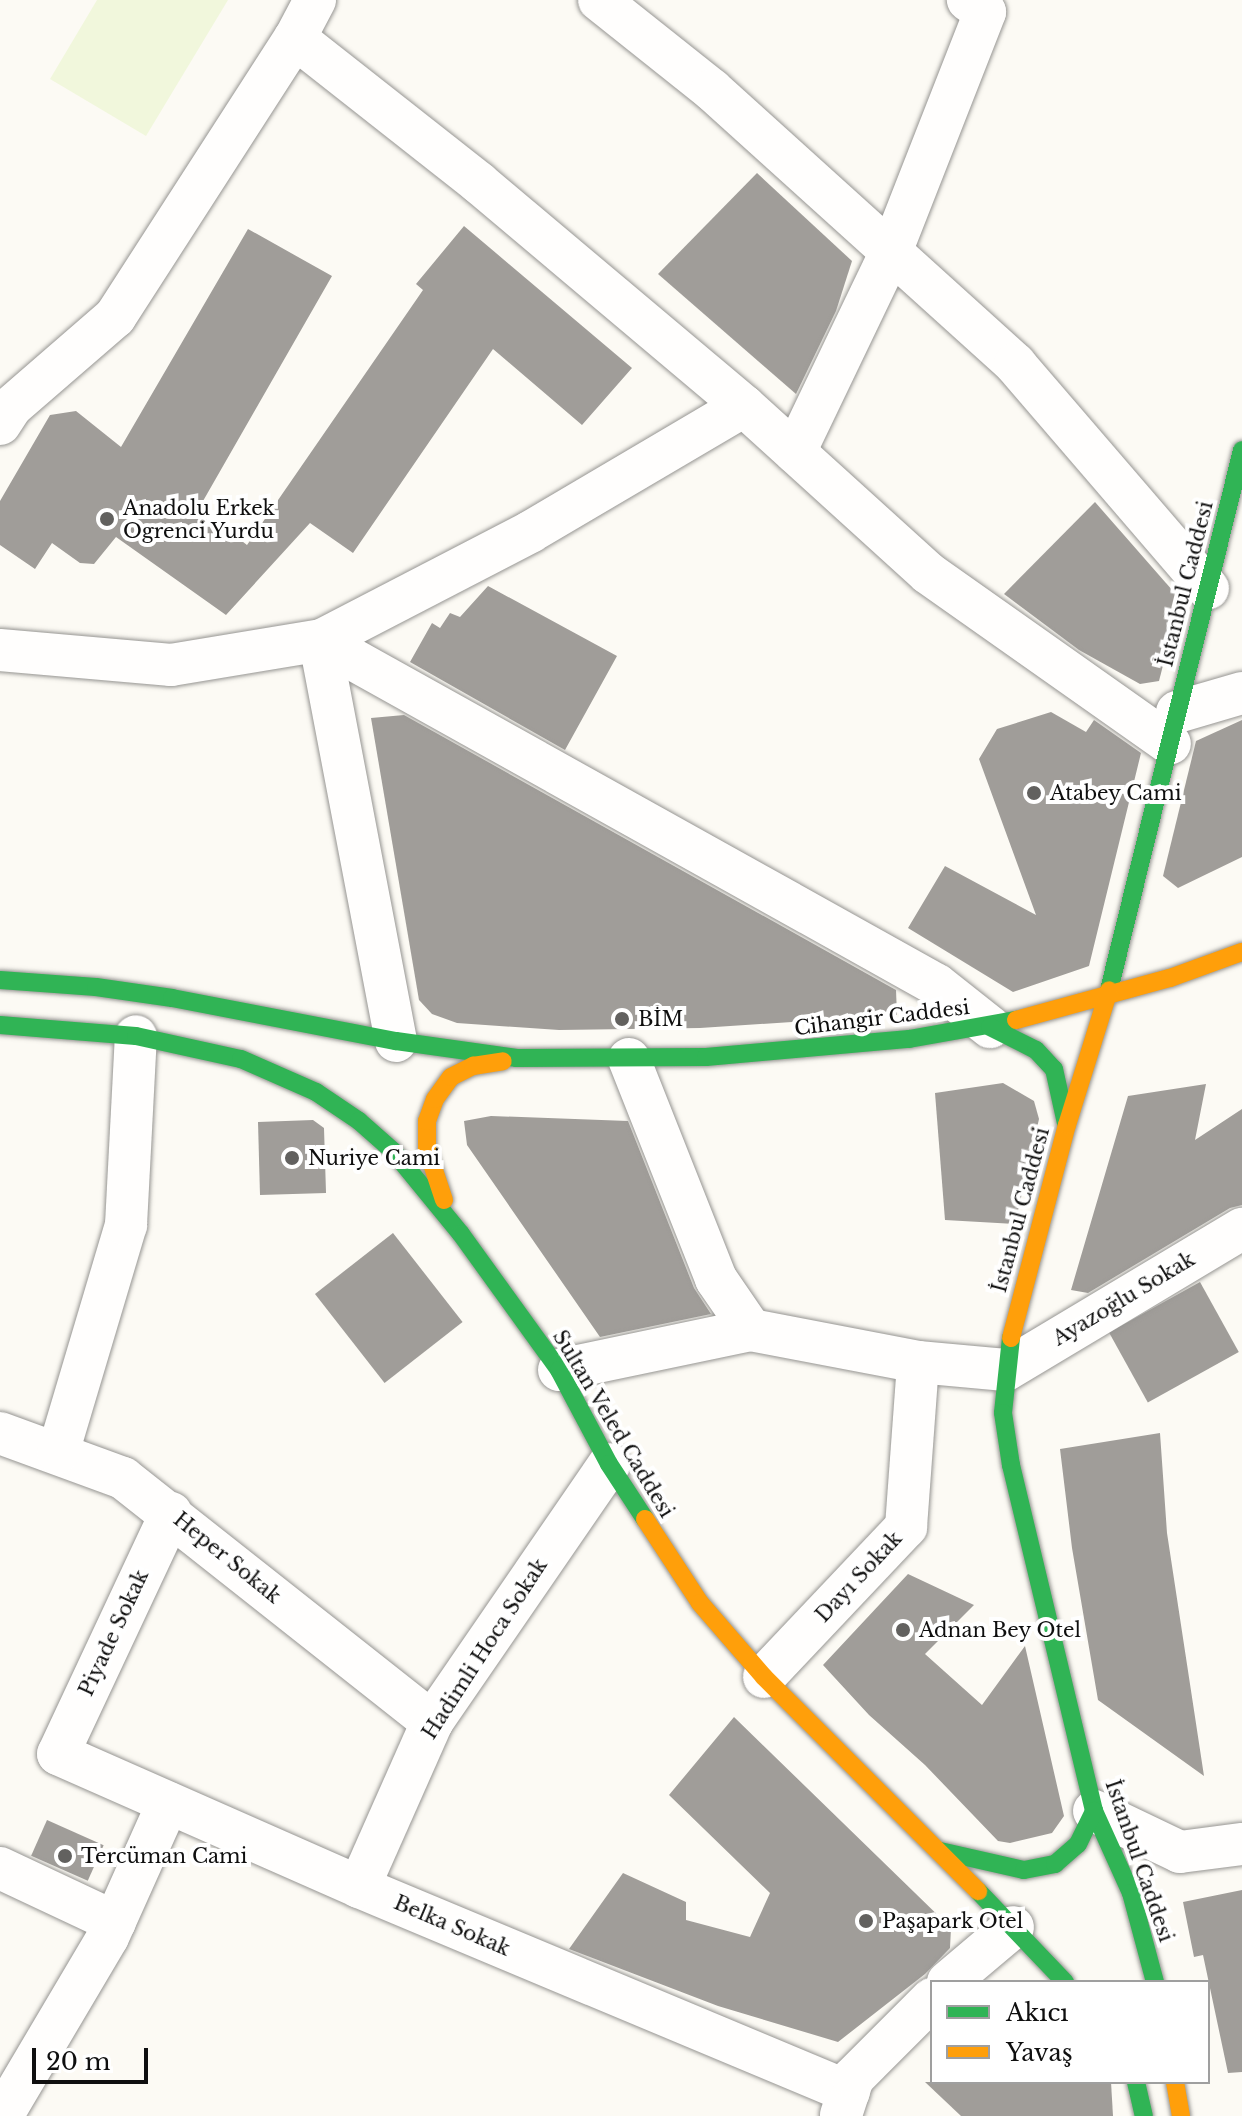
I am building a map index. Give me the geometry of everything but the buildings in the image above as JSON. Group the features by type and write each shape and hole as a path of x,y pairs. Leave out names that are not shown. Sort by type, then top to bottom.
{"main road":[{"name":"İstanbul Caddesi","path":"1154,1980 1131,1893 1094,1811 1011,1465 1003,1413 1012,1332 1067,1125 1107,997 1242,450"},
{"name":"Cihangir Caddesi","path":"517,1058 629,1059 769,1054 990,1027 1107,997 1242,952"},
{"path":"0,980 96,987 172,998 396,1041 517,1058"},
{"name":"Sultan Veled Caddesi","path":"0,1025 136,1036 241,1059 316,1092 393,1151 461,1234 559,1370 609,1464 700,1603 764,1677 940,1851 1063,1980"},
{"path":"990,1027 1036,1050 1054,1069 1067,1125"},
{"path":"461,1234 433,1170 427,1149 427,1121 435,1099 451,1077 473,1066 517,1058"},
{"path":"940,1851 985,1864 1024,1870 1055,1864 1078,1844 1094,1811"},
{"path":"1136,2084 1142,2110"},
{"path":"1175,2084 1181,2116"}],"street":[{"path":"0,424 11,407 115,317 295,38 315,0"},
{"path":"599,0 712,90 1015,364 1208,588"},
{"path":"795,452 891,252 981,4"},
{"path":"295,38 479,183 744,406 928,573 1174,728 1242,693"},
{"path":"0,650 171,665 320,641 530,532 744,406"},
{"path":"320,641 937,985 990,1027"},
{"path":"320,641 396,1041"},
{"path":"58,1453 126,1225 136,1036"},
{"path":"629,1059 716,1279 751,1330"},
{"name":"Ayazoğlu Sokak","path":"1006,1370 1238,1239"},
{"path":"559,1370 751,1330 918,1362 1006,1370"},
{"name":"Dayı Sokak","path":"764,1677 906,1527 918,1362"},
{"name":"Heper Sokak","path":"0,1433 123,1478 432,1722"},
{"name":"Hadimli Hoca Sokak","path":"359,1887 432,1722 609,1464"},
{"name":"Piyade Sokak","path":"58,1754 171,1513"},
{"name":"Belka Sokak","path":"58,1754 845,2104"},
{"path":"2,2116 115,1922 168,1803"},
{"path":"1094,1811 1180,1852 1242,1844"},
{"path":"0,1868 115,1922"},
{"path":"950,1980 1013,1927"},
{"path":"845,2104 853,2078 930,2001"}],"green space":[{"path":"97,0 228,0 146,136 50,79"}],"traffic: fast":[{"path":"1109,990 1242,450"},
{"path":"0,980 96,987 172,998 396,1041 517,1058 706,1057 909,1039 1016,1020"},
{"path":"0,1025 136,1036 241,1059 316,1092 359,1121 393,1151 461,1234 559,1370 609,1464 645,1519"},
{"path":"990,1027 1036,1050 1054,1069 1066,1123"},
{"path":"1011,1338 1003,1413 1011,1465 1094,1811 1131,1893 1154,1980"},
{"path":"940,1851 1024,1870 1055,1864 1078,1844 1094,1811"},
{"path":"978,1891 1063,1980"},
{"path":"1136,2084 1144,2116"}],"traffic: slow":[{"path":"1016,1020 1170,978 1242,952"},
{"path":"1011,1338 1067,1125 1109,990"},
{"path":"444,1200 427,1149 427,1121 435,1099 451,1077 473,1066 503,1061"},
{"path":"645,1519 700,1603 764,1677 978,1891"},
{"path":"1175,2084 1181,2116"}],"place":[{"name":"Anadolu Erkek Ogrenci Yurdu","path":"107,519"},
{"name":"Atabey Cami","path":"1034,793"},
{"name":"BİM","path":"622,1019"},
{"name":"Nuriye Cami","path":"292,1158"},
{"name":"Adnan Bey Otel","path":"903,1630"},
{"name":"Tercüman Cami","path":"65,1856"},
{"name":"Paşapark Otel","path":"866,1921"}]}
